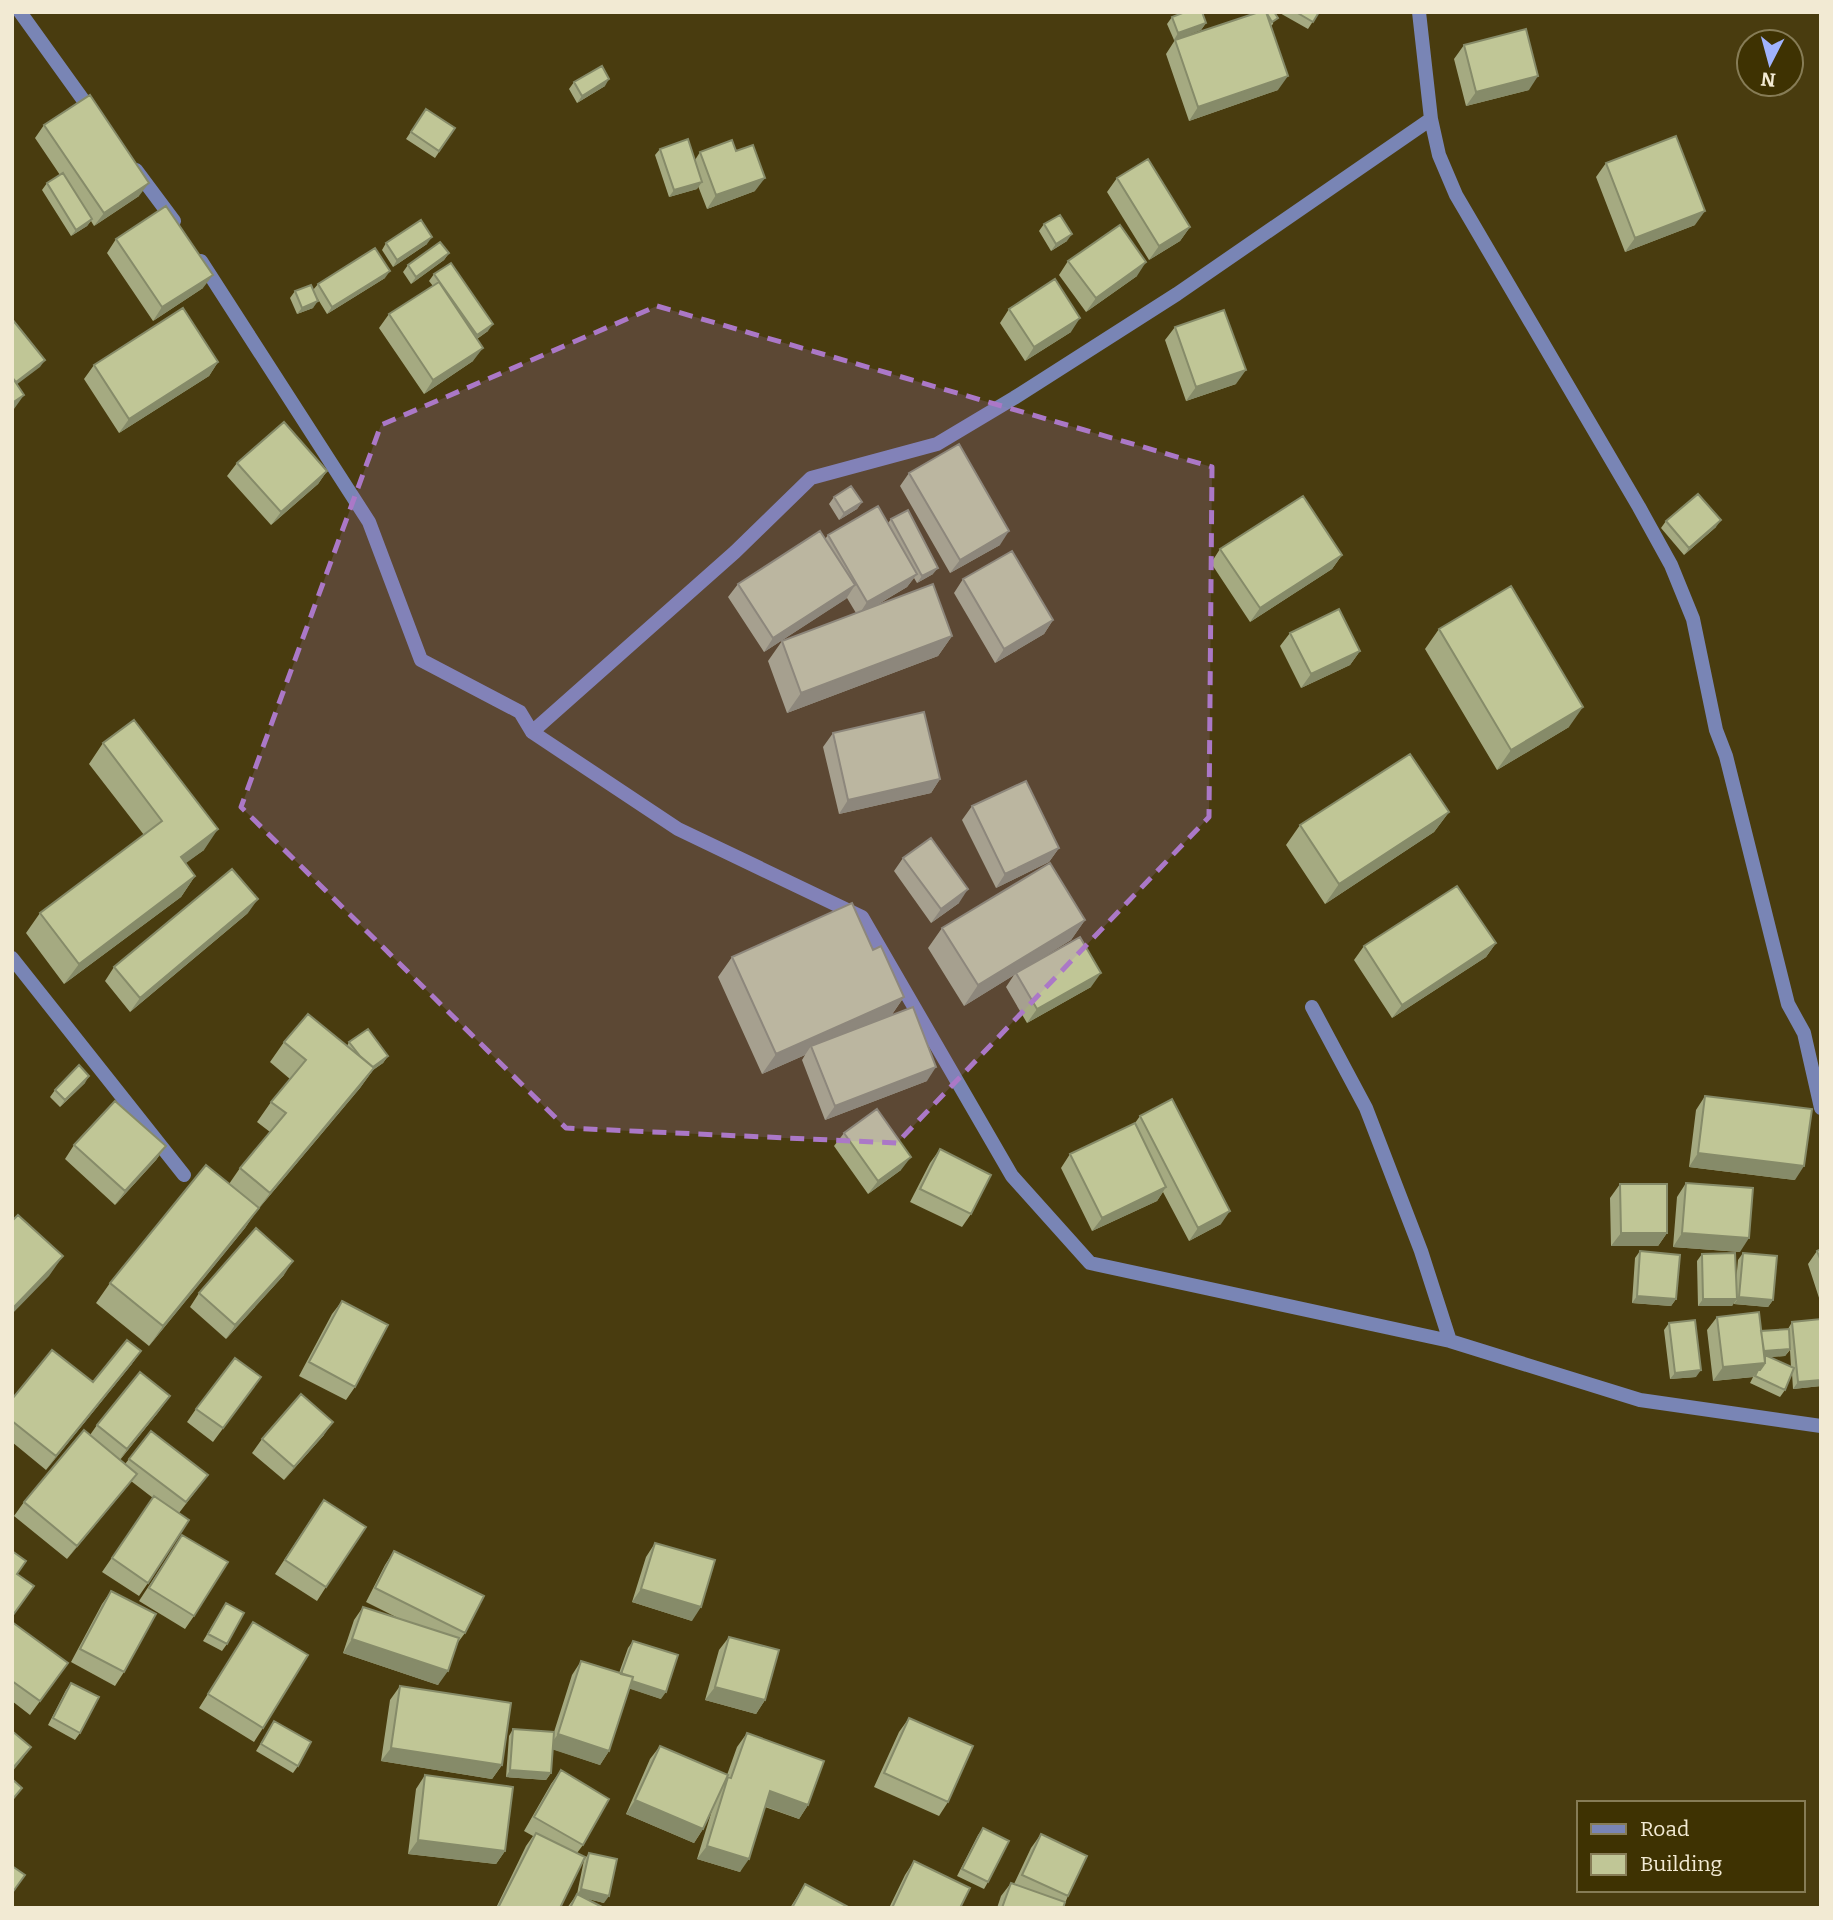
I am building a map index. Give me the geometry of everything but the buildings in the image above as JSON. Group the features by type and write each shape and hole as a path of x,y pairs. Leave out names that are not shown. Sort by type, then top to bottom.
{"street":[{"path":"20,12 105,129"},
{"path":"1419,12 1439,155 1456,195 1639,507 1671,565 1693,619 1716,730 1726,756 1788,1004 1804,1032 1821,1108"},
{"path":"532,732 735,552 811,478 937,444 1177,293 1432,119"},
{"path":"128,160 187,240 369,522 421,660 520,712 532,732 678,829 862,917 1012,1176 1090,1263 1450,1342 1640,1400 1821,1426"},
{"path":"12,958 184,1175"},
{"path":"1312,1007 1366,1108 1421,1251 1450,1342"}],"highlighted area":[{"path":"657,306 1212,467 1209,817 897,1143 566,1128 241,807 381,425"}]}
